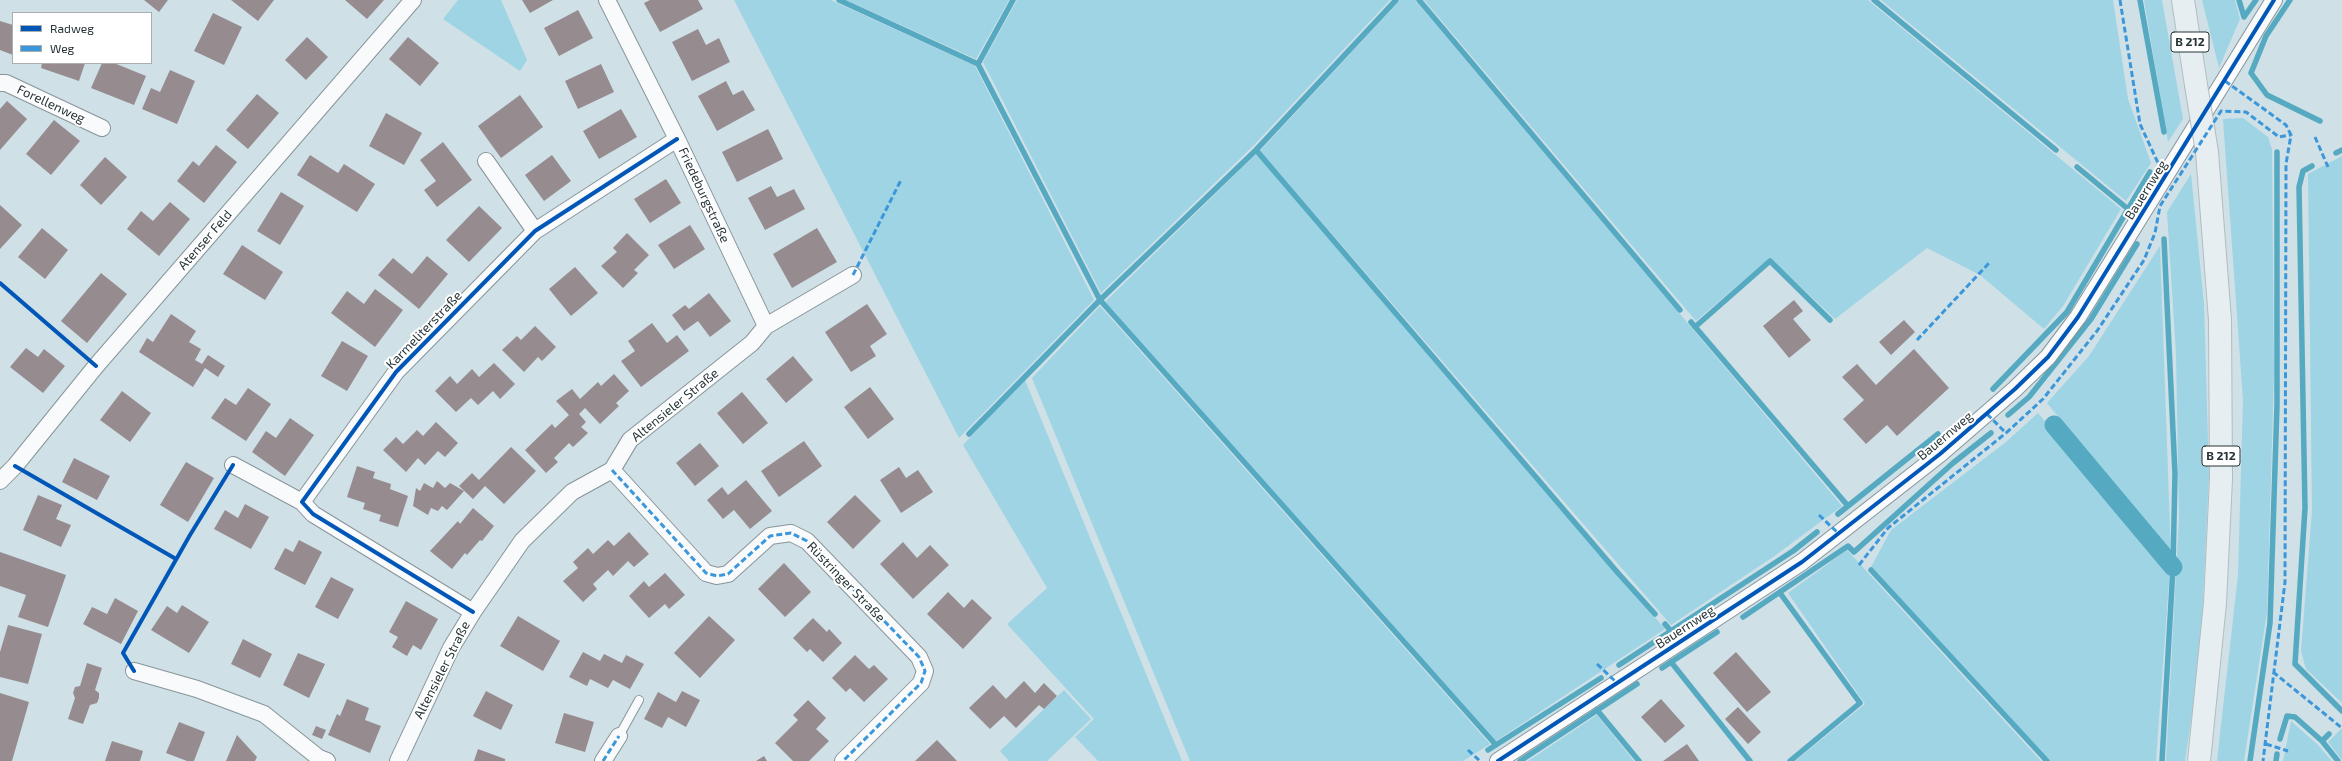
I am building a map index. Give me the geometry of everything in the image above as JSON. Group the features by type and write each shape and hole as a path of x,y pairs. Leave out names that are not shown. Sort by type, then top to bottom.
{"main road":[{"name":"B 212","path":"2183,0 2207,152 2220,320 2222,479 2213,626 2199,761"}],"street":[{"name":"Atenser Feld","path":"0,481 15,466 96,366 413,0"},
{"name":"Friedeburgstraße","path":"607,0 677,139 766,326"},
{"name":"Bauernweg","path":"1498,761 1802,562 1940,454 2048,357 2078,317 2274,0"},
{"name":"Forellenweg","path":"0,83 6,83 102,128"},
{"name":"Karmeliterstraße","path":"302,502 396,372 535,231 677,139"},
{"path":"486,161 535,231"},
{"name":"Altensieler Straße","path":"398,761 451,648 473,612 522,541 572,492 612,470 630,440 752,343 766,326 853,275"},
{"path":"233,465 302,502 313,514 473,612"},
{"name":"Rüstringer Straße","path":"612,470 706,573 717,576 728,574 770,536 791,533 807,541 919,657 925,671 921,683 843,761"},
{"path":"134,671 197,689 264,714 320,758 327,761"},
{"path":"603,761 619,736"}],"lane":[{"path":"619,736 639,700"}],"shaded area":[{"path":"458,0 501,0 527,60 520,71 443,19"},
{"path":"734,0 831,0 975,66 1094,300 959,438"},
{"path":"846,0 1009,0 976,59"},
{"path":"1017,0 1390,0 1254,145 1101,293 983,62"},
{"path":"1400,0 1415,0 1842,506 1773,557 1671,625 1260,151"},
{"path":"1424,0 1868,0 2121,209 2063,306 2044,329 1980,275 1927,248 1835,319 1770,258 1696,321"},
{"path":"1881,0 2113,0 2128,99 2151,163 2126,201"},
{"path":"2144,0 2162,0 2183,119 2168,142"},
{"path":"2202,0 2235,0 2240,19 2219,68"},
{"path":"2243,118 2268,137 2272,149 2274,373 2267,612 2244,761 2217,761 2238,575 2243,400 2223,119"},
{"path":"1256,154 1665,629 1496,741 1105,302"},
{"path":"2342,156 2342,703 2306,669 2301,651 2312,511 2308,174"},
{"path":"2191,174 2204,304 2209,475 2200,662 2185,761 2166,761 2179,517 2176,354 2167,212"},
{"path":"2160,246 2171,557 2047,403 2089,356"},
{"path":"1100,306 1490,744 1463,761 1190,761 1032,378"},
{"path":"1025,380 1182,761 1098,761 1075,737 1094,719 1007,624 1047,588 963,445"},
{"path":"2038,413 2170,568 2156,761 2050,761 1871,567 1891,530 2006,442"},
{"path":"1847,550 2041,761 1795,761 1865,704 1788,593"},
{"path":"1064,690 1091,719 1047,761 1009,761 1000,751"},
{"path":"1597,715 1634,761 1528,761"},
{"path":"2291,721 2318,745 2332,761 2283,761"},
{"path":"2342,728 2342,760 2328,742"}],"building":[{"path":"144,0 168,0 159,12"},
{"path":"231,0 274,0 258,21"},
{"path":"345,0 384,0 367,19"},
{"path":"522,0 553,0 530,13"},
{"path":"650,0 698,0 703,9 660,32 644,3"},
{"path":"578,10 593,38 559,56 544,28"},
{"path":"213,13 242,27 224,65 194,51"},
{"path":"0,21 12,25 12,55 0,50"},
{"path":"698,29 706,45 719,38 730,62 692,81 672,42"},
{"path":"307,37 328,57 306,80 285,60"},
{"path":"408,37 439,63 420,86 389,59"},
{"path":"42,64 85,64 79,81 41,68"},
{"path":"102,64 116,64 146,76 134,105 91,88"},
{"path":"601,64 614,92 578,109 565,81"},
{"path":"170,70 195,81 177,124 142,109 151,88 160,92"},
{"path":"726,81 733,95 743,90 755,110 717,131 698,96"},
{"path":"257,94 279,113 248,149 226,130"},
{"path":"520,95 543,127 501,158 478,126"},
{"path":"7,101 27,119 0,150 0,109"},
{"path":"621,109 637,137 599,159 583,131"},
{"path":"386,113 422,133 404,165 369,146"},
{"path":"54,120 80,141 51,175 26,154"},
{"path":"768,129 783,159 737,182 722,152"},
{"path":"443,142 472,180 437,207 424,190 436,181 420,160"},
{"path":"216,145 237,162 204,203 177,181 193,161 199,166"},
{"path":"310,155 338,173 344,164 375,184 357,212 297,175"},
{"path":"552,155 571,181 544,201 525,175"},
{"path":"105,157 127,177 101,205 80,185"},
{"path":"666,179 681,203 650,223 634,199"},
{"path":"771,186 777,197 794,189 805,209 765,230 748,198"},
{"path":"281,192 304,206 280,245 257,231"},
{"path":"170,202 190,219 159,256 127,229 141,211 153,221"},
{"path":"0,205 22,225 0,249"},
{"path":"479,206 502,228 469,262 446,240"},
{"path":"690,225 705,249 674,269 658,245"},
{"path":"42,228 68,250 45,279 18,257"},
{"path":"817,228 837,262 792,288 773,254"},
{"path":"627,233 649,255 634,270 638,273 623,288 601,266 617,252 613,248"},
{"path":"242,245 283,272 265,300 223,274"},
{"path":"427,256 448,274 419,309 378,275 393,258 412,274"},
{"path":"575,267 598,293 571,316 549,289"},
{"path":"101,273 127,294 87,343 61,321"},
{"path":"375,289 403,310 375,347 331,313 347,291 364,304"},
{"path":"709,293 731,321 710,337 698,321 684,331 672,315 685,305 689,309"},
{"path":"1794,300 1803,311 1793,319 1811,340 1789,358 1763,326"},
{"path":"867,304 887,334 870,346 876,356 851,372 825,332"},
{"path":"171,314 196,331 189,342 201,349 195,360 202,364 208,355 225,366 218,377 205,368 193,387 139,352 147,338 153,342"},
{"path":"1904,320 1915,332 1891,355 1879,342"},
{"path":"652,323 667,343 677,335 689,351 641,387 621,361 635,351 628,341"},
{"path":"535,326 556,347 542,361 538,357 524,372 502,350 517,336 521,340"},
{"path":"342,341 368,356 347,391 321,376"},
{"path":"26,348 38,357 44,349 65,366 43,393 10,367"},
{"path":"1914,349 1949,388 1897,436 1887,425 1866,444 1843,419 1864,400 1842,377 1857,364 1876,385"},
{"path":"793,356 813,380 786,403 766,379"},
{"path":"494,363 515,384 500,399 493,391 478,405 471,398 456,412 435,391 450,376 457,384 472,369 479,377"},
{"path":"614,374 629,391 616,403 619,406 600,424 585,408 579,414 586,422 581,427 588,433 573,447 569,443 554,458 558,462 546,473 525,450 552,424 555,428 569,415 556,401 572,389 580,399 598,382 601,386"},
{"path":"870,387 894,419 868,439 844,407"},
{"path":"248,388 271,404 246,441 211,418 225,398 236,405"},
{"path":"122,391 151,413 130,442 100,420"},
{"path":"742,392 768,423 743,444 717,413"},
{"path":"290,418 314,435 285,476 252,452 266,431 276,438"},
{"path":"436,422 458,443 445,457 438,451 425,465 418,458 406,472 383,450 396,437 403,444 417,430 423,436"},
{"path":"804,441 822,466 779,497 761,471"},
{"path":"700,443 719,466 695,486 676,463"},
{"path":"511,447 536,471 504,504 485,486 473,499 459,486 472,473 479,480"},
{"path":"74,458 110,476 97,500 62,482"},
{"path":"186,462 214,478 188,522 160,505"},
{"path":"357,466 375,472 373,478 391,484 390,489 408,496 398,527 379,521 381,515 363,509 365,503 347,497"},
{"path":"899,467 906,478 918,470 933,492 901,513 880,480"},
{"path":"746,480 772,511 750,529 734,510 723,519 707,500 722,487 728,495"},
{"path":"437,481 445,488 450,483 464,491 447,510 442,506 438,511 431,508 428,515 413,506 416,488 420,491 424,483 433,488"},
{"path":"38,495 62,505 56,519 71,525 61,547 23,530"},
{"path":"855,495 881,521 853,549 827,522"},
{"path":"245,504 269,517 251,549 214,529 225,510 238,518"},
{"path":"473,508 494,526 482,541 480,540 467,555 465,553 452,569 430,551 458,521 460,524"},
{"path":"629,532 649,554 634,567 628,561 613,576 608,570 593,584 597,589 583,602 563,581 578,568 573,562 588,548 593,554 608,540 614,546"},
{"path":"299,540 322,552 305,585 274,569 285,548 293,552"},
{"path":"903,542 917,558 930,545 949,565 913,599 880,564"},
{"path":"0,552 66,575 48,627 18,617 26,595 0,586"},
{"path":"784,563 811,592 785,617 758,589"},
{"path":"665,573 685,595 669,609 665,604 649,618 629,596 644,581 649,587"},
{"path":"331,577 354,589 338,619 315,607"},
{"path":"948,592 964,608 972,599 992,618 963,649 927,614"},
{"path":"115,598 138,611 121,644 83,624 92,607 107,614"},
{"path":"406,601 438,619 421,650 413,645 407,656 392,647 398,637 389,632"},
{"path":"182,605 209,622 189,653 151,630 167,606 177,613"},
{"path":"518,616 560,641 543,671 500,646"},
{"path":"709,616 735,640 700,678 674,653"},
{"path":"813,618 827,632 829,629 842,643 823,662 810,649 807,652 793,638"},
{"path":"8,625 42,634 28,684 0,677 0,652"},
{"path":"243,639 272,654 260,678 231,664"},
{"path":"583,652 600,661 604,654 622,663 626,655 644,664 630,689 613,680 608,688 590,679 587,686 569,677"},
{"path":"1736,652 1771,692 1747,712 1713,673"},
{"path":"298,653 325,664 309,698 283,685"},
{"path":"855,655 869,669 874,665 888,679 864,702 850,688 846,692 832,678"},
{"path":"87,663 102,668 95,690 99,693 99,698 97,703 90,705 83,724 68,719 75,698 73,693 75,687 80,686"},
{"path":"1024,681 1035,693 1044,683 1057,696 1044,709 1039,705 1016,728 1004,716 990,729 969,708 993,685 1006,699"},
{"path":"486,691 513,705 501,730 473,716"},
{"path":"682,691 700,700 686,727 668,717 662,728 644,719 658,692 676,702"},
{"path":"0,693 29,702 12,761 0,761"},
{"path":"347,699 369,708 365,720 381,726 370,753 328,735 337,714 340,716"},
{"path":"1661,699 1685,726 1665,743 1641,717"},
{"path":"808,700 826,718 816,729 829,741 809,761 793,761 775,743 798,720 793,715"},
{"path":"1738,707 1761,732 1748,744 1725,719"},
{"path":"564,713 594,722 585,752 555,743"},
{"path":"179,722 205,732 194,761 187,761 166,753"},
{"path":"316,726 326,730 322,739 312,735"},
{"path":"237,735 257,757 255,761 226,761"},
{"path":"937,740 957,761 915,761"},
{"path":"112,741 143,751 140,761 105,761"},
{"path":"1687,744 1699,761 1663,761"},
{"path":"478,749 505,759 505,761 474,761"},
{"path":"764,756 767,761 756,761"}],"waterway":[{"path":"839,0 978,64"},
{"path":"1013,0 978,64 1100,300 1496,745"},
{"path":"969,434 1100,300 1256,150 1396,0"},
{"path":"1419,0 1680,310"},
{"path":"1874,0 2056,150"},
{"path":"2140,0 2164,132"},
{"path":"2239,0 2244,17 2256,0"},
{"path":"2290,0 2266,36 2251,73 2267,95 2320,121"},
{"path":"1256,150 1618,573 1655,614"},
{"path":"2336,153 2342,150"},
{"path":"2250,761 2270,623 2277,405 2277,152"},
{"path":"2312,166 2303,171 2299,187 2305,508 2295,664 2342,711"},
{"path":"2077,167 2128,209"},
{"path":"1993,389 2067,312 2150,172"},
{"path":"2162,761 2173,567 2175,474 2164,239"},
{"path":"2008,415 2029,397 2091,319 2137,244"},
{"path":"1695,327 1770,261 1830,320"},
{"path":"1691,322 1848,506"},
{"path":"2054,425 2173,567"},
{"path":"1743,617 1848,546 1854,552 1953,463 1991,433"},
{"path":"1838,514 1938,434"},
{"path":"1619,665 1793,551 1817,532"},
{"path":"1871,570 2047,761"},
{"path":"1780,593 1860,703 1790,761"},
{"path":"1665,624 1670,630"},
{"path":"1662,668 1717,632"},
{"path":"1671,662 1750,761"},
{"path":"1488,750 1601,678"},
{"path":"1520,761 1637,684"},
{"path":"1597,710 1639,761"},
{"path":"2280,739 2287,716 2295,717 2322,741 2338,761"},
{"path":"2322,741 2329,734"},
{"path":"2276,761 2277,754"}],"marked path":[{"path":"2120,0 2140,124 2158,163 2169,171"},
{"path":"2225,81 2286,125 2291,135 2286,164 2285,582 2263,761"},
{"path":"1987,414 2006,433 2043,399 2097,331 2144,260 2155,233 2160,206 2221,111 2246,112 2279,137 2291,135"},
{"path":"2315,137 2328,167"},
{"path":"853,275 901,180"},
{"path":"1917,340 1990,262"},
{"path":"1859,565 1888,528 2006,433"},
{"path":"612,470 706,573 717,576 728,574 770,536 791,533 807,541 919,657 925,671 921,683 843,761"},
{"path":"1819,515 1839,534"},
{"path":"1597,664 1617,683"},
{"path":"2273,672 2342,728"},
{"path":"603,761 619,736"},
{"path":"2266,744 2288,751"},
{"path":"1468,750 1480,761"}],"cycle path":[{"path":"1498,761 1802,562 1940,454 2015,389 2048,357 2078,317 2274,0"},
{"path":"473,612 313,514 302,502 396,372 535,231 677,139"},
{"path":"0,283 96,366"},
{"path":"134,671 123,653 190,535 233,465"},
{"path":"15,466 176,559"}]}
